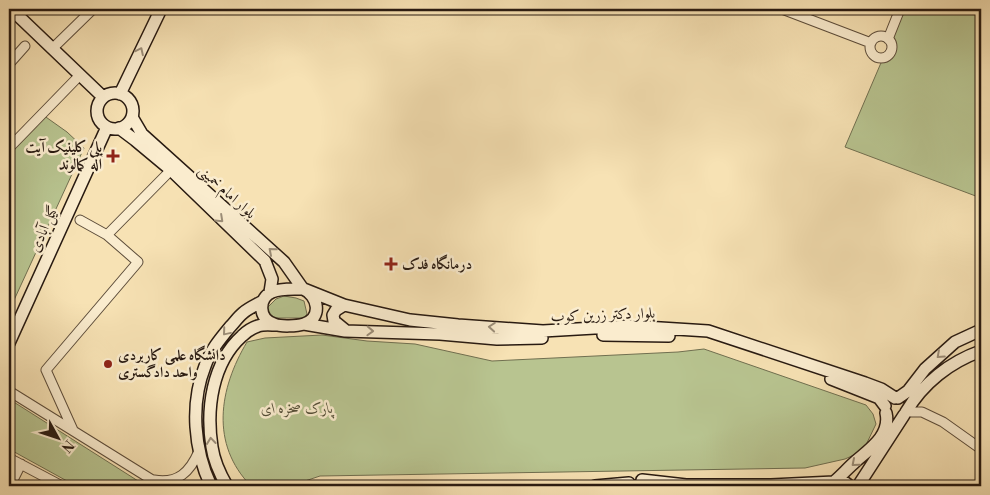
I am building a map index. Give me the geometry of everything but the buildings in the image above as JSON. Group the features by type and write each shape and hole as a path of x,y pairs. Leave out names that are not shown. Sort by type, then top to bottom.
{"main road":[{"path":"11,9 103,97"},
{"path":"120,94 161,9"},
{"path":"114,93 120,94 129,100 133,111 132,117 124,126 113,128 102,124 97,113 99,102 103,97 114,93"},
{"name":"بلوار امام خمینی","path":"132,117 142,134 284,262 303,289"},
{"name":"بلوار امام خمینی","path":"113,128 135,140 171,170 265,261 272,279 266,296"},
{"name":"گیل آبادی","path":"9,343 113,128"},
{"path":"211,486 204,472 196,425 197,406 205,366 214,348 242,314 275,290 303,289 312,295 316,306 313,316 304,324 258,326 247,332 227,353 219,368 210,407 209,423 212,448 217,466 227,486"},
{"name":"بلوار دکتر زرین کوب","path":"303,289 344,305 410,320 543,331 629,326 708,331 882,389 897,398"},
{"path":"266,296 261,306 264,316 272,324 277,325"},
{"path":"344,305 336,310 333,315 334,321 345,331"},
{"name":"بلوار دکتر زرین کوب","path":"304,324 345,331 440,334 497,339 614,334 709,338 871,394 879,398 886,410"},
{"path":"832,483 879,440 886,426 886,410 889,400 897,398 908,391 925,369 955,342 981,330"},
{"path":"596,486 628,485 635,480 645,483 685,486 774,486 842,481 858,485 913,400 938,375 954,363 981,351"},
{"path":"897,398 904,402 905,413"},
{"path":"886,410 895,419 905,413"}],"street":[{"path":"53,48 93,9"},
{"path":"782,9 871,43"},
{"path":"871,43 872,54 878,58 885,57 891,49 888,39 900,9"},
{"path":"871,43 878,37 888,39"},
{"path":"9,64 25,46"},
{"path":"9,148 80,75"},
{"path":"107,235 171,170"},
{"path":"73,430 46,370 138,262 107,235 80,220"},
{"path":"9,390 162,486"},
{"path":"905,413 922,412 929,415 943,422 981,449"},
{"path":"152,479 166,482 180,476 195,461 199,451"},
{"path":"9,458 62,486"},
{"path":"10,486 21,464"}],"green space":[{"path":"904,9 981,9 981,198 845,147"},
{"path":"43,115 67,132 84,148 9,311 9,154"},
{"path":"284,296 304,301 307,314 303,318 271,318 266,309 276,299"},
{"name":"پارک صخره ای","path":"322,335 367,341 415,344 492,361 678,352 704,349 866,405 873,414 876,424 863,451 845,459 805,468 320,476 290,486 251,486 238,470 229,452 224,434 225,397 237,360 247,342 265,338"},
{"path":"9,399 146,486 76,486 9,449"}],"place":[{"name":"پلی کلینیک آیت اله کمالوند","path":"113,156"},
{"name":"درمانگاه فدک","path":"391,264"},
{"name":"دانشگاه علمی کاربردی واحد دادگستری","path":"108,364"}]}
